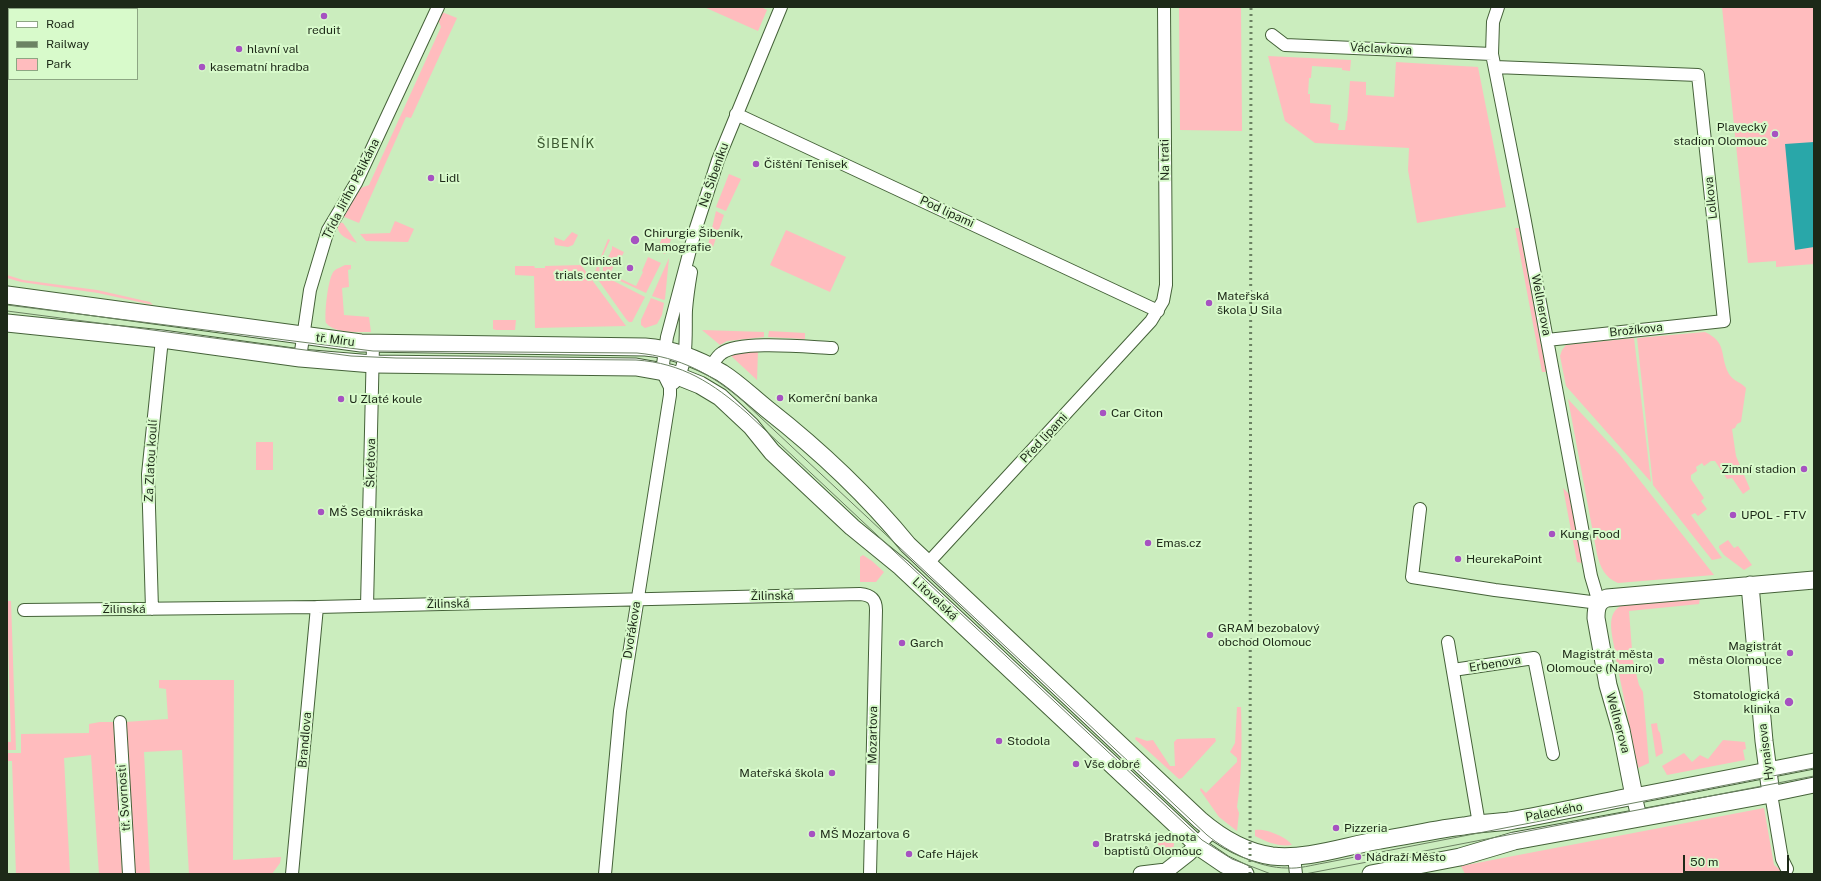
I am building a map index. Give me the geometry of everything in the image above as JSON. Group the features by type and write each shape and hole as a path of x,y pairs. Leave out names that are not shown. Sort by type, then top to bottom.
{"main road":[{"path":"7,283 107,299 154,314"},
{"name":"tř. Míru","path":"7,295 154,314 303,336 373,344 637,346 665,350"},
{"name":"tř. Míru","path":"12,324 162,339 300,358 373,364 627,366 662,371"},
{"name":"Litovelská","path":"665,350 684,355 711,368 743,389 810,445 872,505 908,545 1162,786 1212,830 1226,839 1250,850 1272,856 1294,857"},
{"name":"Litovelská","path":"662,371 675,381 710,391 728,404 751,426 772,452 852,527 901,567 1198,844 1224,864 1245,874"},
{"path":"1599,603 1607,598 1814,580"},
{"name":"Hynaisova","path":"1750,585 1771,794"},
{"name":"Wellnerova","path":"1599,603 1596,618 1608,685 1621,730 1634,796"},
{"name":"Palackého","path":"1372,874 1460,857 1503,844 1639,817 1771,794"},
{"name":"Palackého","path":"1294,857 1311,855 1359,844 1510,820 1634,796"}],"street":[{"name":"Třída Jiřího Pelikána","path":"300,358 310,290 328,230 356,184 438,7"},
{"name":"Na Šibeníku","path":"662,371 665,350 681,282 691,253 704,199 736,114 781,7"},
{"name":"Na trati","path":"1158,311 1163,301 1166,285 1164,7"},
{"name":"Wellnerova","path":"1498,7 1493,22 1492,54 1591,576 1599,603"},
{"name":"Václavkova","path":"1272,35 1285,45 1492,54"},
{"name":"Lolkova","path":"1495,67 1698,74 1724,320"},
{"name":"Pod lipami","path":"736,114 1158,311"},
{"name":"Dvořákova","path":"605,874 615,748 637,599 675,381 684,355 686,305 691,266 691,253"},
{"name":"Před lipami","path":"928,564 1151,321 1158,311"},
{"name":"Brožíkova","path":"1547,340 1724,320"},
{"name":"Za Zlatou koulí","path":"152,608 148,474 162,339"},
{"name":"Škrétova","path":"367,606 373,344"},
{"path":"711,368 721,354 732,348 766,345 832,348"},
{"path":"1420,509 1412,577 1495,590 1599,603"},
{"name":"Žilinská","path":"24,610 317,607 860,594 872,597"},
{"name":"Mozartova","path":"870,874 876,610 876,603 872,597"},
{"name":"Brandlova","path":"292,874 317,607"},
{"name":"Erbenova","path":"1448,642 1479,824"},
{"name":"Erbenova","path":"1453,670 1534,658 1553,754"},
{"name":"tř. Svornosti","path":"120,722 129,874"},
{"name":"Palackého","path":"1634,796 1767,763 1814,761"},
{"name":"Palackého","path":"1771,794 1814,785"},
{"name":"Hynaisova","path":"1771,794 1782,859 1787,869"},
{"path":"1634,796 1639,817"},
{"path":"1151,874 1168,870 1189,853 1212,830"},
{"path":"1294,857 1296,874"}],"green space":[{"path":"704,7 761,7 767,10 758,31"},
{"path":"1179,7 1241,7 1242,131 1180,130"},
{"name":"Plavecký stadion Olomouc","path":"1722,7 1814,7 1814,264 1776,267 1776,261 1748,263"},
{"path":"442,12 457,18 411,118 406,117 359,223 342,216 361,188 369,185 441,27 438,19"},
{"path":"1268,56 1351,60 1350,71 1342,70 1342,68 1312,66 1311,78 1309,78 1308,94 1310,94 1310,103 1331,105 1330,122 1339,124 1338,130 1345,130 1350,81 1366,82 1366,95 1394,97 1396,62 1478,67 1506,207 1417,223 1408,170 1409,148 1315,143 1285,121"},
{"path":"729,174 741,179 726,211 716,207"},
{"path":"716,211 724,215 713,247 708,245"},
{"path":"395,221 414,229 408,242 366,241 360,234 390,233"},
{"path":"339,222 343,223 357,243 342,236 338,230"},
{"path":"1515,228 1519,228 1546,372 1542,372"},
{"path":"786,230 846,257 830,292 770,265"},
{"path":"665,231 673,235 665,254 657,250"},
{"path":"572,232 578,235 573,245 568,247 555,245 554,237 564,241"},
{"path":"608,239 610,240 599,264 600,274 645,297 632,322 629,322 626,319 594,274"},
{"path":"612,246 624,252 620,260 617,259 610,274 636,286 648,257 661,263 646,293 603,273 603,263 605,264"},
{"path":"669,258 665,299 664,300 652,296"},
{"path":"345,265 351,265 351,269 348,270 349,287 342,288 344,315 369,317 371,332 341,331 330,327 326,323 327,296 330,281 334,271"},
{"path":"581,265 626,326 535,328 534,276 515,275 515,266 534,266 535,268 545,268 545,266"},
{"path":"7,275 23,280 97,290 150,302 153,305 98,293 21,282 7,278"},
{"path":"651,298 664,303 662,315 657,324 645,328 641,325 641,320"},
{"path":"493,320 516,320 515,330 493,329"},
{"path":"702,330 764,332 764,337 727,341 720,345"},
{"path":"769,331 805,333 805,339 768,337"},
{"path":"1705,332 1712,336 1720,345 1729,374 1746,388 1741,422 1732,429 1736,456 1750,489 1743,494 1732,478 1727,479 1715,461 1711,461 1704,466 1702,463 1696,467 1697,471 1691,475 1691,479 1704,498 1701,501 1707,509 1698,516 1695,513 1691,515 1722,558 1712,560 1653,485 1637,338"},
{"path":"1634,338 1651,482 1566,386 1560,356 1566,345"},
{"path":"758,351 757,380 730,355 734,353"},
{"path":"1568,399 1620,455 1714,575 1618,583 1606,575 1597,554"},
{"path":"256,442 273,442 273,470 256,470"},
{"path":"1563,488 1569,494 1582,563 1577,562"},
{"path":"1728,540 1734,548 1738,546 1752,565 1744,570 1724,555 1719,546"},
{"path":"863,555 884,572 876,582 860,582 860,557"},
{"path":"1700,598 1699,604 1629,611 1632,650 1615,651 1611,625 1613,613 1617,608 1623,605"},
{"path":"7,601 11,601 16,750 7,750 7,742 11,742"},
{"path":"1632,657 1639,685 1643,692 1649,763 1638,768 1616,659"},
{"path":"159,680 234,680 233,860 281,857 280,863 272,874 189,874 182,750 144,752 150,874 134,874 125,722 168,719 166,689 159,688"},
{"path":"1237,707 1241,707 1242,732 1241,770 1237,807 1239,813 1237,831 1219,817 1200,790 1201,788 1206,793 1237,762 1237,758 1230,752 1235,743"},
{"path":"114,722 117,748 122,874 99,874 91,755 64,758 70,874 16,874 12,761 7,761 7,753 21,753 21,734 89,733 89,724"},
{"path":"1657,723 1663,753 1656,757 1651,724"},
{"path":"1136,737 1147,741 1153,740 1170,766 1175,766 1174,742 1177,739 1215,738 1216,741 1182,778 1179,779 1135,739"},
{"path":"1723,740 1745,742 1746,749 1743,750 1745,760 1667,775 1662,766 1684,753 1692,762 1700,755 1708,759"},
{"path":"1764,808 1774,865 1786,874 1465,874 1461,866"},
{"path":"1255,830 1264,830 1275,834 1286,839 1292,845 1273,844 1255,836"},
{"path":"1166,836 1173,841 1174,844 1169,851 1166,852 1159,847 1158,844 1163,837"}],"water":[{"path":"1814,142 1814,247 1795,250 1785,144"}],"tram line":[{"path":"7,305 373,351 637,353 667,358 695,368 720,383 744,402 1207,835 1234,853 1266,865 1287,868 1306,867 1814,768"},
{"path":"7,311 351,356 396,358 636,360 668,365 696,376 722,392 747,413 1202,840 1232,859 1271,874"},
{"path":"1305,874 1814,776"}],"railway":[{"path":"1250,874 1251,7"}],"place":[{"name":"reduit","path":"324,16"},
{"name":"hlavní val","path":"239,49"},
{"name":"kasematní hradba","path":"202,67"},
{"name":"Plavecký stadion Olomouc","path":"1775,134"},
{"name":"Čištění Tenisek","path":"756,164"},
{"name":"Lidl","path":"431,178"},
{"name":"Chirurgie Šibeník, Mamografie","path":"635,240"},
{"name":"Clinical trials center","path":"630,268"},
{"name":"Mateřská škola U Sila","path":"1209,303"},
{"name":"Komerční banka","path":"780,398"},
{"name":"U Zlaté koule","path":"341,399"},
{"name":"Car Citon","path":"1103,413"},
{"name":"Zimní stadion","path":"1804,469"},
{"name":"MŠ Sedmikráska","path":"321,512"},
{"name":"UPOL - FTV","path":"1733,515"},
{"name":"Kung Food","path":"1552,534"},
{"name":"Emas.cz","path":"1148,543"},
{"name":"HeurekaPoint","path":"1458,559"},
{"name":"GRAM bezobalový obchod Olomouc","path":"1210,635"},
{"name":"Garch","path":"902,643"},
{"name":"Magistrát města Olomouce","path":"1790,653"},
{"name":"Magistrát města Olomouce (Namiro)","path":"1661,661"},
{"name":"Stomatologická klinika","path":"1789,702"},
{"name":"Stodola","path":"999,741"},
{"name":"Vše dobré","path":"1076,764"},
{"name":"Mateřská škola","path":"832,773"},
{"name":"Pizzeria","path":"1336,828"},
{"name":"MŠ Mozartova 6","path":"812,834"},
{"name":"Bratrská jednota baptistů Olomouc","path":"1096,844"},
{"name":"Cafe Hájek","path":"909,854"},
{"name":"Nádraží Město","path":"1358,857"}],"district":[{"name":"ŠIBENÍK","path":"566,144"}]}
